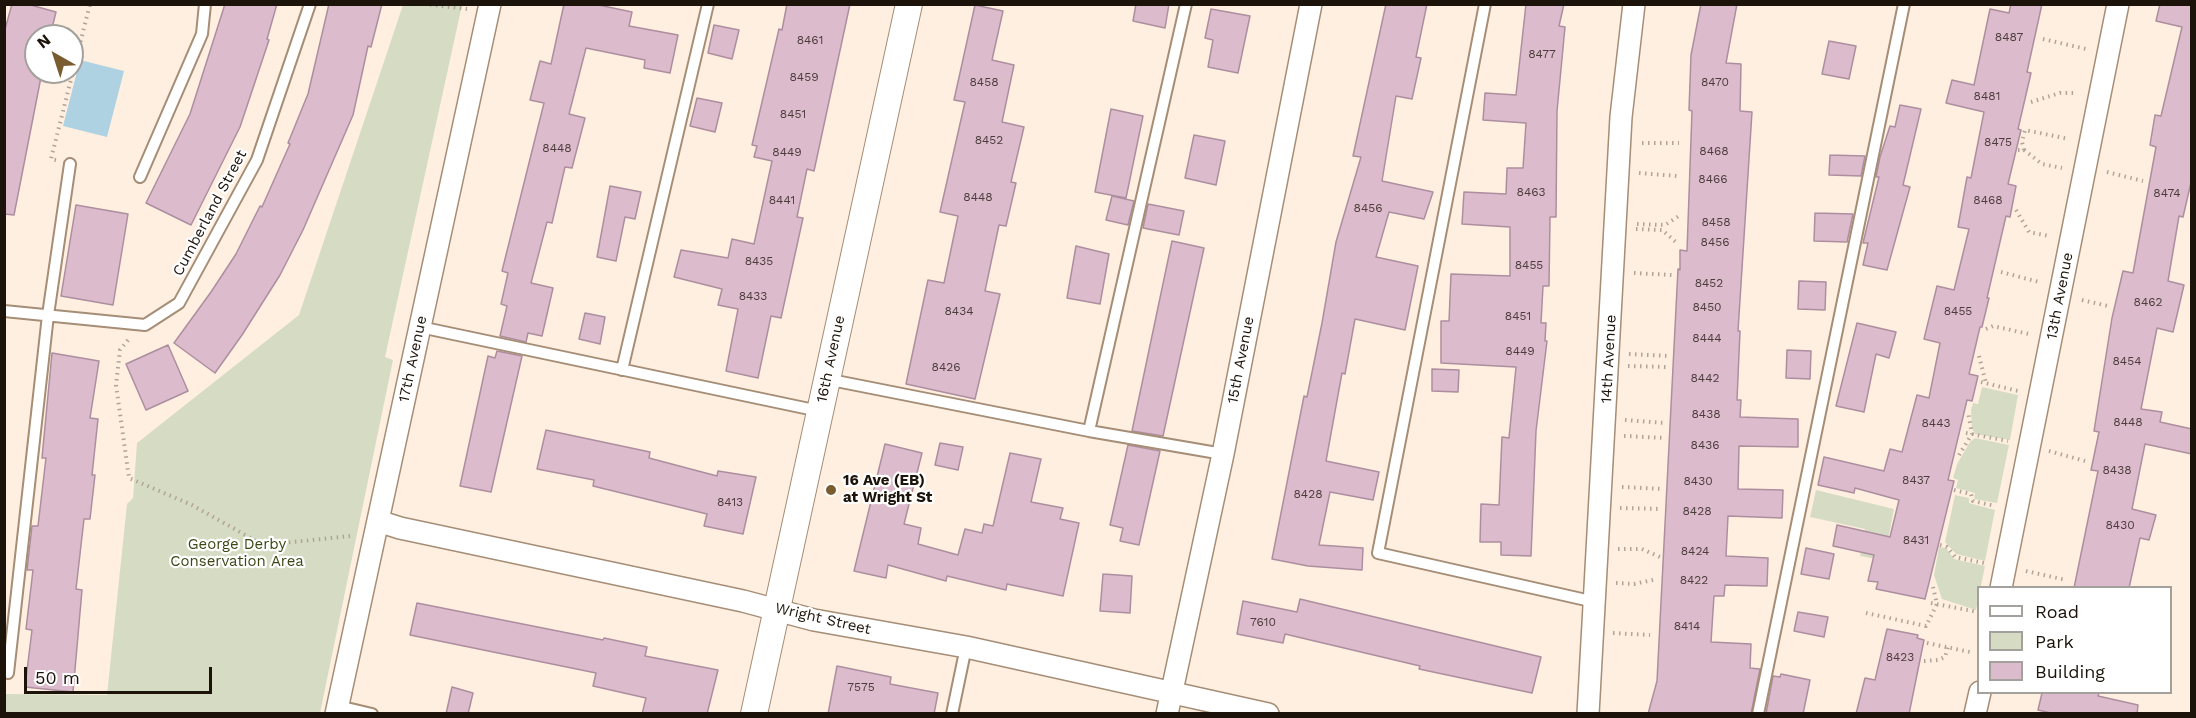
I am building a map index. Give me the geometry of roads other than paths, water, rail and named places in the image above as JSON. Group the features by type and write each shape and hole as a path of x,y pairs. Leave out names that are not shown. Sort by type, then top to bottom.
{"street":[{"name":"16th Avenue","path":"754,714 909,4"},
{"name":"15th Avenue","path":"1167,714 1223,454 1311,4"},
{"name":"14th Avenue","path":"1588,714 1596,602 1621,117 1634,4"},
{"name":"13th Avenue","path":"2001,586 2118,4"},
{"name":"17th Avenue","path":"337,710 490,8"},
{"name":"Wright Street","path":"378,521 400,528 776,608 814,620 966,647 1268,714"},
{"path":"1975,714 1980,694"}],"lane":[{"path":"140,177 202,34 205,4"},
{"name":"Cumberland Street","path":"4,311 145,325 180,303 257,160 310,4"},
{"path":"622,370 708,4"},
{"path":"1089,431 1186,4"},
{"path":"1485,4 1378,553 1596,602"},
{"path":"1758,714 1904,4"},
{"path":"8,673 48,315 70,164"},
{"path":"420,327 819,411"},
{"path":"826,379 1089,431 1223,454"},
{"path":"952,714 966,647"},
{"path":"337,710 372,714"}],"water":[{"path":"84,61 124,71 107,137 63,126 74,84 84,84"}],"place":[{"name":"16 Ave (EB) at Wright St","path":"831,490"}],"park label":[{"name":"George Derby Conservation Area","path":"237,554"}]}
